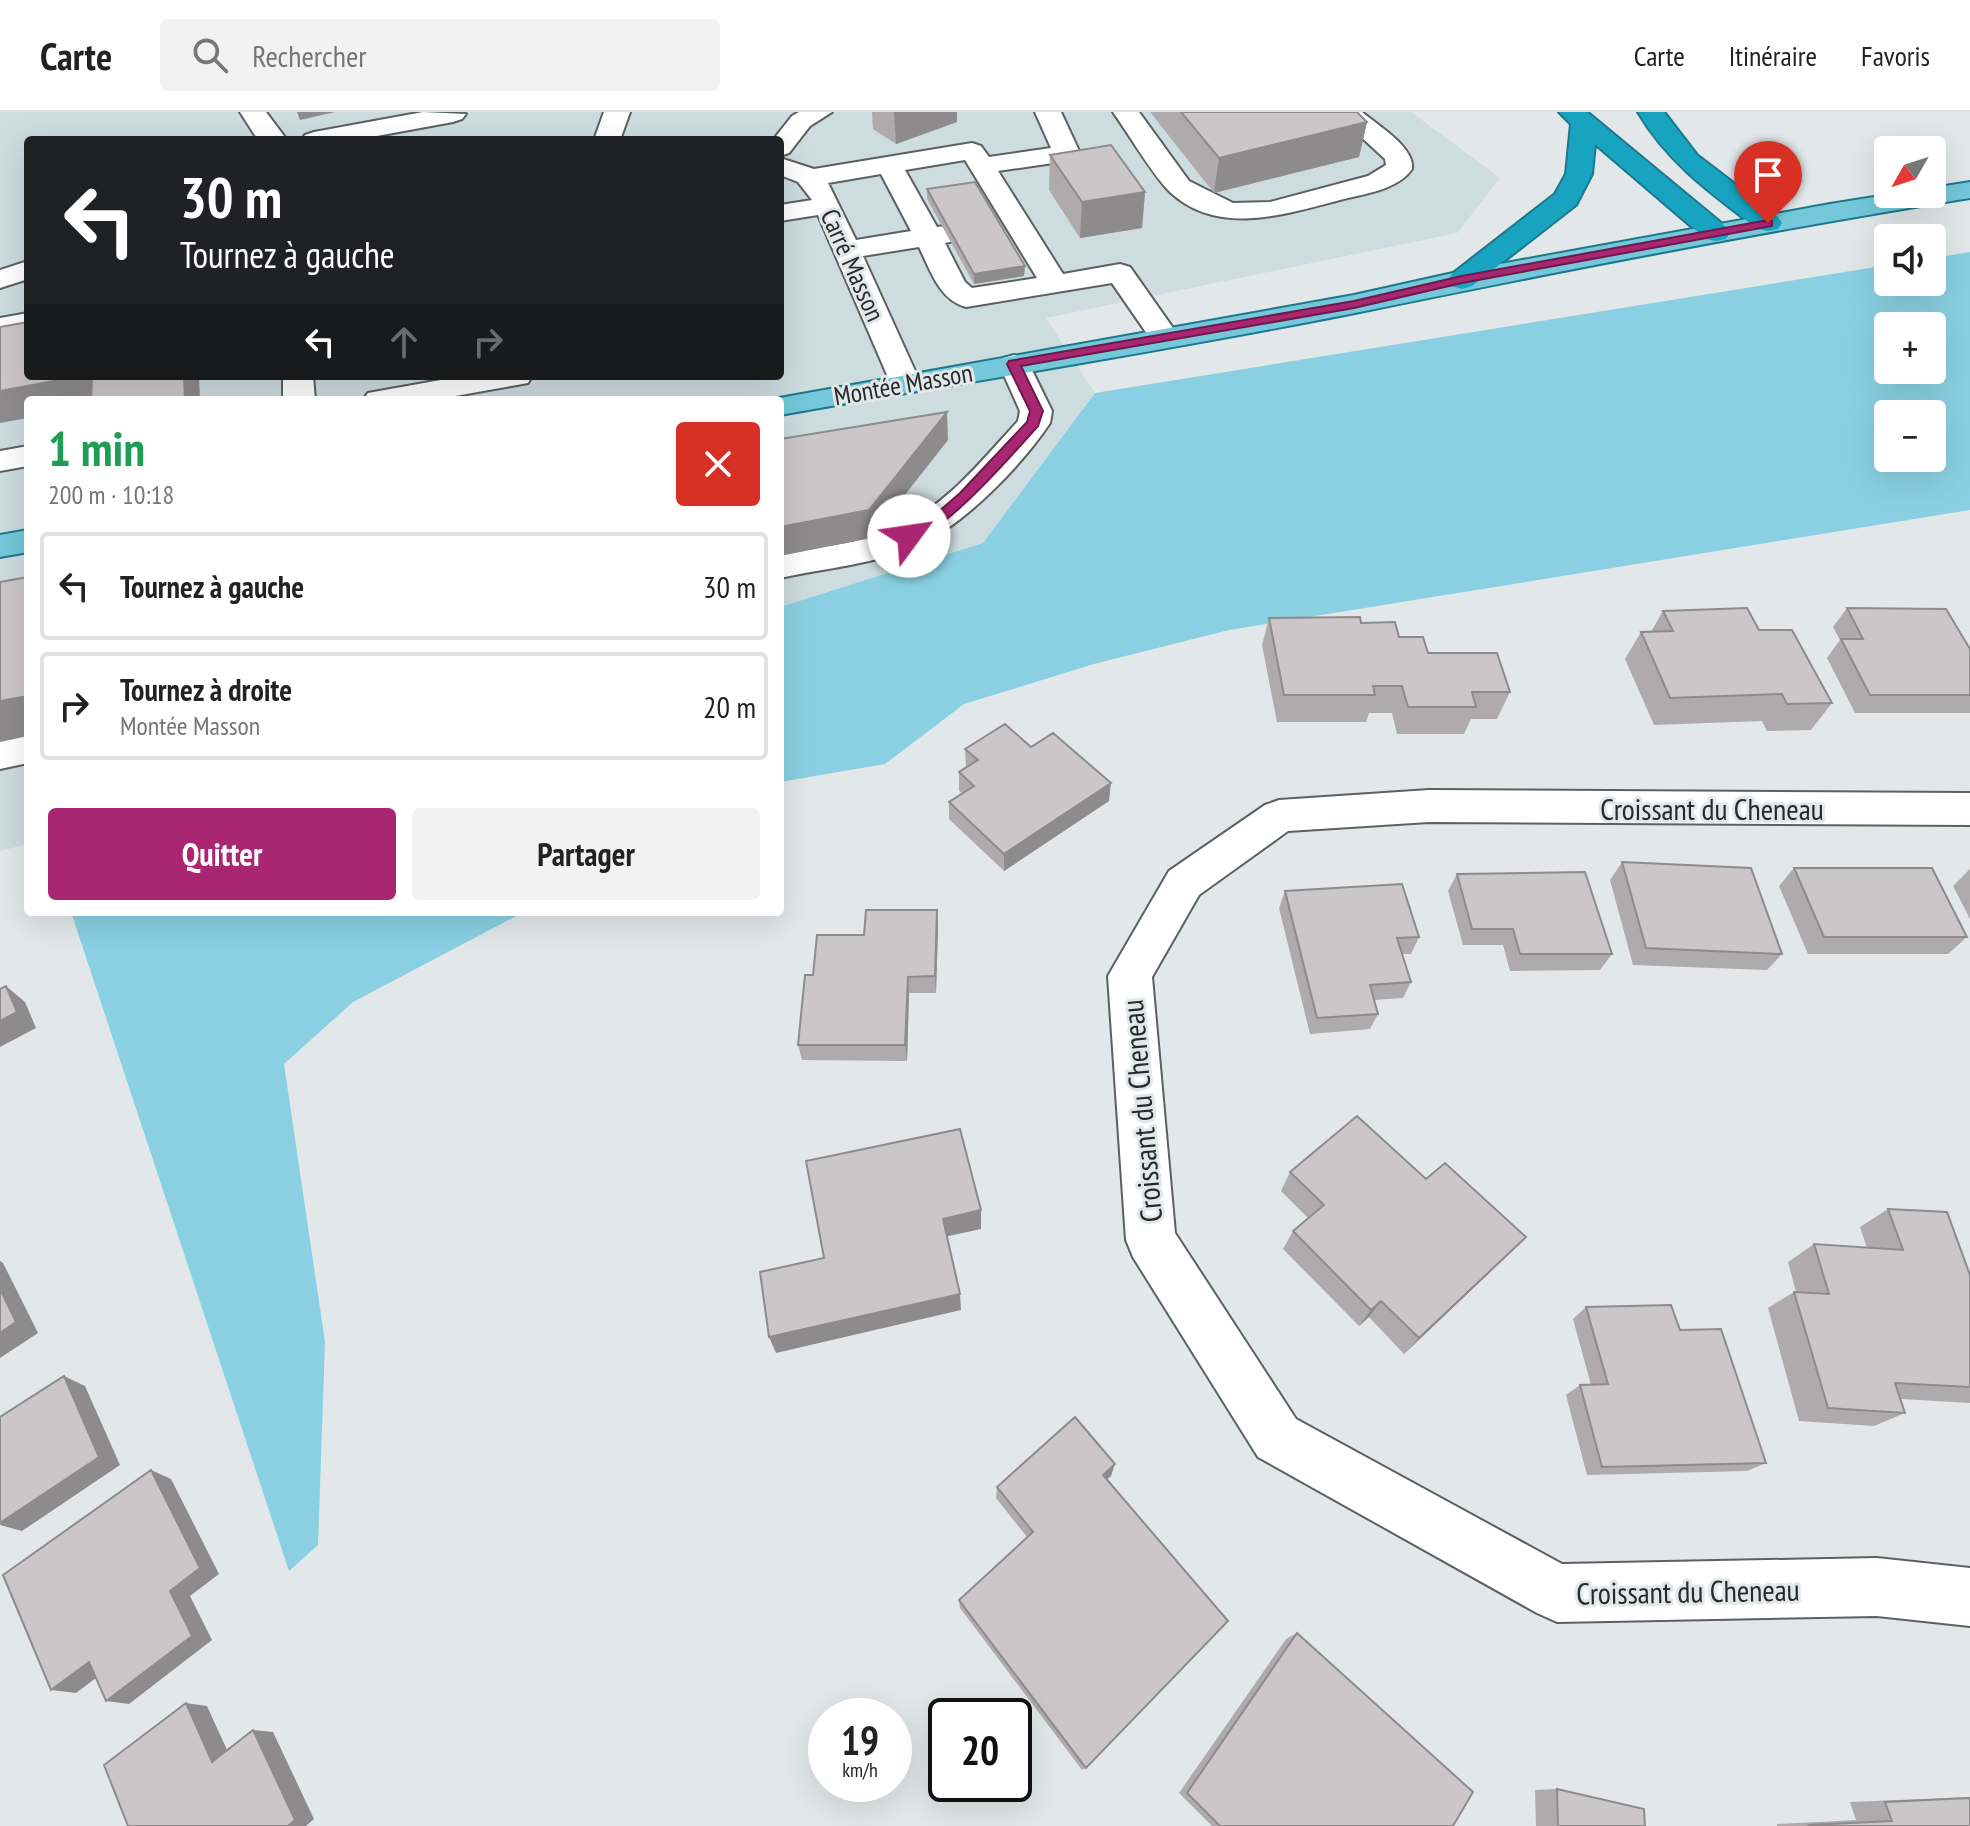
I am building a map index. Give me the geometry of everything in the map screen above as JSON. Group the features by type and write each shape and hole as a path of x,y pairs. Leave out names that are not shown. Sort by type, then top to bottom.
{"highway":[{"path":"1651,112 1665,136 1684,157 1768,223"},
{"path":"1578,117 1716,233"},
{"path":"1462,280 1566,199 1579,174 1578,117"}],"main road":[{"name":"Montée Masson","path":"784,405 1354,304 1462,280 1768,223 1970,190"},
{"path":"0,546 24,542"}],"street":[{"path":"253,112 269,136"},
{"path":"608,136 617,112"},
{"path":"784,143 801,121 819,112"},
{"path":"982,166 1067,153 1058,137 1058,127 1048,112"},
{"path":"1126,112 1180,187 1213,206 1253,212 1377,182 1399,169 1400,162 1396,155 1347,112"},
{"path":"328,136 385,120 459,113 463,136"},
{"path":"888,151 953,286 966,298 1120,273 1165,338"},
{"path":"818,176 888,151 972,151 1056,285"},
{"name":"Carré Masson","path":"784,167 818,176 827,206 905,384"},
{"path":"784,212 827,206"},
{"path":"846,250 1017,223"},
{"path":"0,279 24,271"},
{"path":"0,327 24,323"},
{"path":"784,565 896,541 920,530 954,506 1034,423 1036,411 1014,364"},
{"path":"402,396 494,380"},
{"path":"0,461 24,457"},
{"path":"0,754 24,749"},
{"name":"Croissant du Cheneau","path":"1970,809 1429,806 1279,816 1184,883 1130,976 1151,1240 1277,1438 1557,1593 1877,1587 1970,1597"}],"shaded area":[{"path":"0,112 1411,112 1500,178 1457,233 1046,318 1095,393 983,543 784,606 784,396 24,396 24,845 0,851"},
{"path":"1970,252 1970,510 1229,630 1094,664 964,704 885,764 784,781 784,606 983,543 1095,393 1874,267 1874,296 1946,296 1946,256"},
{"path":"72,916 516,916 353,1002 284,1064 325,1342 318,1545 289,1571"}],"building":[{"path":"1181,112 1357,112 1367,122 1219,158"},
{"path":"1111,145 1145,192 1082,202 1050,155"},
{"path":"975,182 1025,266 974,274 927,189"},
{"path":"24,323 24,380 59,380 0,391 0,327"},
{"path":"92,380 184,380 185,396 91,396"},
{"path":"947,412 869,510 784,526 784,438"},
{"path":"24,578 24,697 0,701 0,582"},
{"path":"1747,608 1759,630 1792,630 1832,703 1787,704 1782,694 1670,698 1641,632 1673,631 1663,611"},
{"path":"1847,608 1946,609 1970,649 1970,695 1870,695 1841,639 1863,639"},
{"path":"1360,617 1361,623 1395,622 1399,637 1423,637 1428,653 1497,653 1510,692 1472,692 1476,707 1408,707 1402,686 1373,686 1375,695 1284,695 1269,618"},
{"path":"1005,724 1031,747 1053,733 1111,783 1004,854 949,802 974,786 959,772 978,760 965,749"},
{"path":"1622,862 1751,868 1782,954 1646,948"},
{"path":"1794,868 1932,868 1967,937 1824,937"},
{"path":"1585,872 1612,954 1520,954 1513,929 1472,929 1457,874"},
{"path":"1402,884 1419,937 1397,938 1411,982 1370,985 1378,1014 1317,1018 1285,891"},
{"path":"866,910 937,910 935,976 908,977 905,1045 798,1045 805,975 813,975 817,935 864,935"},
{"path":"6,986 17,1012 0,1021 0,989"},
{"path":"1357,1116 1426,1179 1445,1163 1526,1237 1419,1338 1381,1301 1371,1310 1293,1231 1324,1205 1290,1172"},
{"path":"960,1129 981,1210 943,1219 960,1294 769,1337 760,1272 824,1258 806,1161"},
{"path":"1888,1209 1947,1212 1970,1275 1970,1387 1895,1383 1905,1413 1828,1408 1794,1292 1829,1294 1814,1244 1903,1250"},
{"path":"0,1289 16,1322 0,1333"},
{"path":"1671,1305 1680,1330 1721,1329 1766,1463 1602,1467 1580,1385 1608,1384 1586,1307"},
{"path":"64,1376 99,1457 0,1523 0,1417"},
{"path":"1075,1417 1115,1464 1103,1475 1228,1621 1086,1768 959,1600 1033,1532 997,1487"},
{"path":"151,1470 200,1568 170,1591 192,1636 106,1701 89,1662 51,1690 3,1575"},
{"path":"1297,1633 1473,1792 1453,1826 1220,1826 1187,1793"},
{"path":"186,1703 212,1762 253,1730 295,1820 288,1826 128,1826 104,1765"},
{"path":"1557,1789 1644,1809 1645,1826 1558,1826"},
{"path":"1970,1798 1970,1826 1809,1825 1892,1821 1885,1802"}],"route":[{"path":"909,536 942,516 965,496 1034,423 1036,411 1033,402 1014,364 1354,304 1462,280 1768,223"}]}
